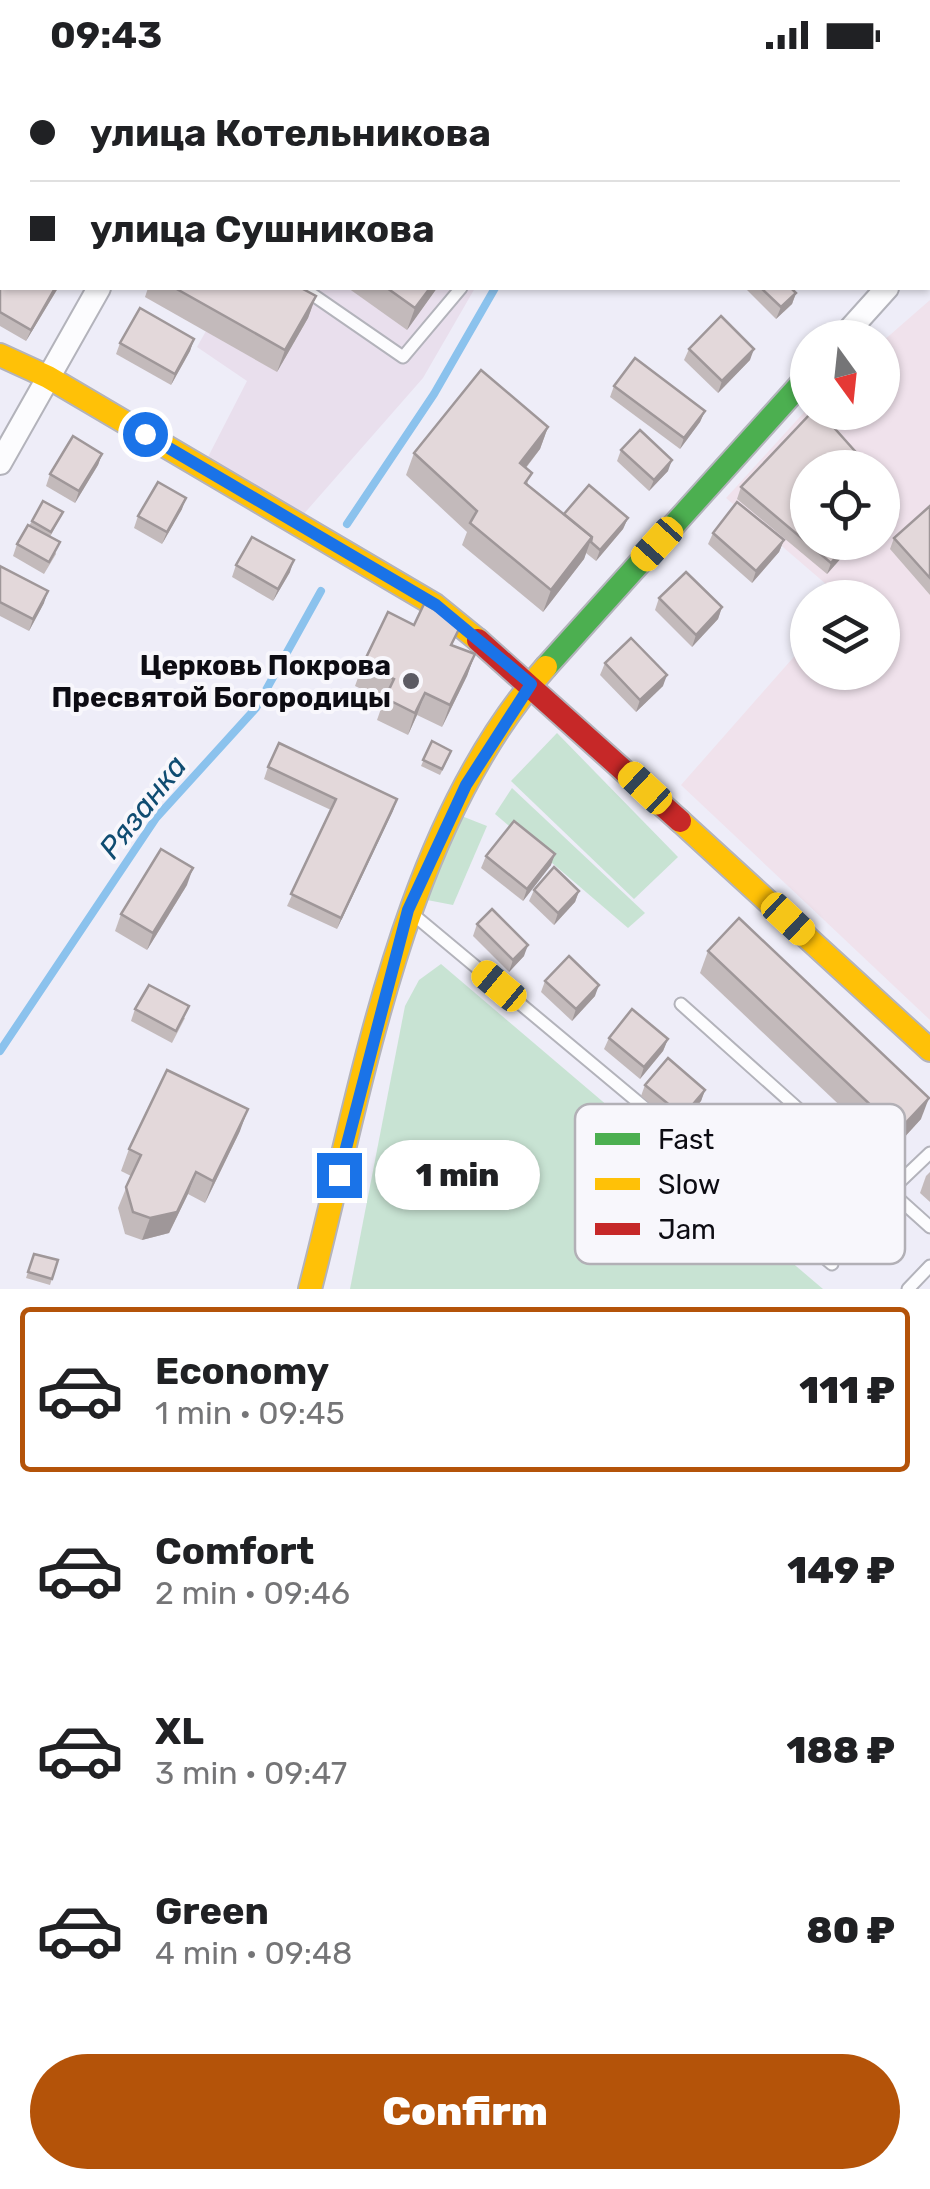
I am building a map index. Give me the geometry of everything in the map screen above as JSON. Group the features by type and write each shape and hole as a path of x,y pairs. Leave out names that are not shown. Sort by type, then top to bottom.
{"street":[{"path":"0,463 98,290"},
{"path":"858,320 885,290"},
{"path":"0,354 48,377 436,605 531,684 930,1050"},
{"path":"310,1289 408,910 466,785 531,684 790,396"}],"lane":[{"path":"306,290 404,356 459,290"},
{"path":"408,910 640,1104"},
{"path":"681,1004 792,1104"},
{"path":"905,1177 930,1153"},
{"path":"905,1205 930,1227"},
{"path":"908,1289 930,1266"}],"shaded area":[{"path":"149,290 474,290 423,378 302,516 208,457 247,381 197,347 206,331 145,297"},
{"path":"930,300 930,1020 681,785 790,661 790,690 900,690 900,580 821,580 798,560 900,560 900,450 790,450 790,553 726,498 790,428 900,430 900,326"}],"green space":[{"path":"557,733 678,857 634,899 511,781"},
{"path":"512,788 645,913 628,928 495,814"},
{"path":"459,815 487,826 453,905 422,899"},
{"path":"441,964 606,1104 575,1104 575,1264 794,1264 823,1289 350,1289 405,1006 419,980"}],"building":[{"path":"0,290 54,290 31,330 0,312"},
{"path":"179,290 305,290 316,296 285,350"},
{"path":"390,290 428,290 415,308"},
{"path":"763,290 793,290 796,293 781,307"},
{"path":"140,308 194,339 175,374 120,343"},
{"path":"721,316 754,349 722,381 689,349"},
{"path":"635,358 705,411 684,438 614,386"},
{"path":"481,370 548,427 520,463 532,473 525,483 592,537 551,590 470,523 477,511 414,453"},
{"path":"640,430 672,460 654,480 621,450"},
{"path":"795,430 836,430 854,450 790,450 790,528 741,487"},
{"path":"73,436 102,454 79,491 50,474"},
{"path":"158,482 186,498 167,532 138,516"},
{"path":"589,485 628,518 600,550 591,542 592,537 564,514"},
{"path":"43,501 63,512 51,532 32,521"},
{"path":"737,502 784,540 756,571 713,533"},
{"path":"930,506 930,578 900,545 900,533"},
{"path":"28,525 60,542 49,562 17,544"},
{"path":"252,537 294,560 278,589 236,565"},
{"path":"0,566 48,591 33,619 0,602"},
{"path":"686,572 722,607 696,635 659,598"},
{"name":"Церковь Покрова Пресвятой Богородицы","path":"424,604 461,625 451,645 475,654 450,705 425,693 415,713 385,698 394,679 363,664 388,612 414,625"},
{"path":"631,638 667,675 640,700 605,663"},
{"path":"432,741 451,751 442,769 423,760"},
{"path":"279,743 397,799 341,918 291,894 336,799 268,767"},
{"path":"514,821 555,854 527,889 486,856"},
{"path":"161,849 193,868 153,933 121,914"},
{"path":"554,867 579,891 558,913 534,890"},
{"path":"492,909 528,945 513,960 477,924"},
{"path":"739,918 929,1098 905,1124 905,1104 870,1104 708,951"},
{"path":"569,956 599,985 576,1009 545,981"},
{"path":"149,985 189,1006 176,1031 135,1009"},
{"path":"632,1009 668,1039 644,1067 609,1038"},
{"path":"668,1058 705,1090 693,1104 668,1104 645,1085"},
{"path":"167,1070 248,1109 213,1181 196,1172 177,1212 150,1218 133,1212 126,1187 141,1155 129,1149"},
{"path":"34,1254 58,1260 52,1279 28,1272"}],"waterway":[{"name":"Рязанка","path":"347,524 434,394 494,290"},
{"name":"Рязанка","path":"0,1051 156,818 256,708 321,591"}],"traffic: fast":[{"path":"546,667 790,396"}],"traffic: slow":[{"path":"0,355 48,377 435,605 478,640"},
{"path":"310,1289 370,1045 422,881 456,803 497,732 546,667"},
{"path":"680,821 930,1050"}],"traffic: jam":[{"path":"478,640 680,821"}],"place":[{"name":"Церковь Покрова Пресвятой Богородицы","path":"411,681"}],"route":[{"path":"145,434 436,605 531,684 466,785 408,910 339,1175"}]}
